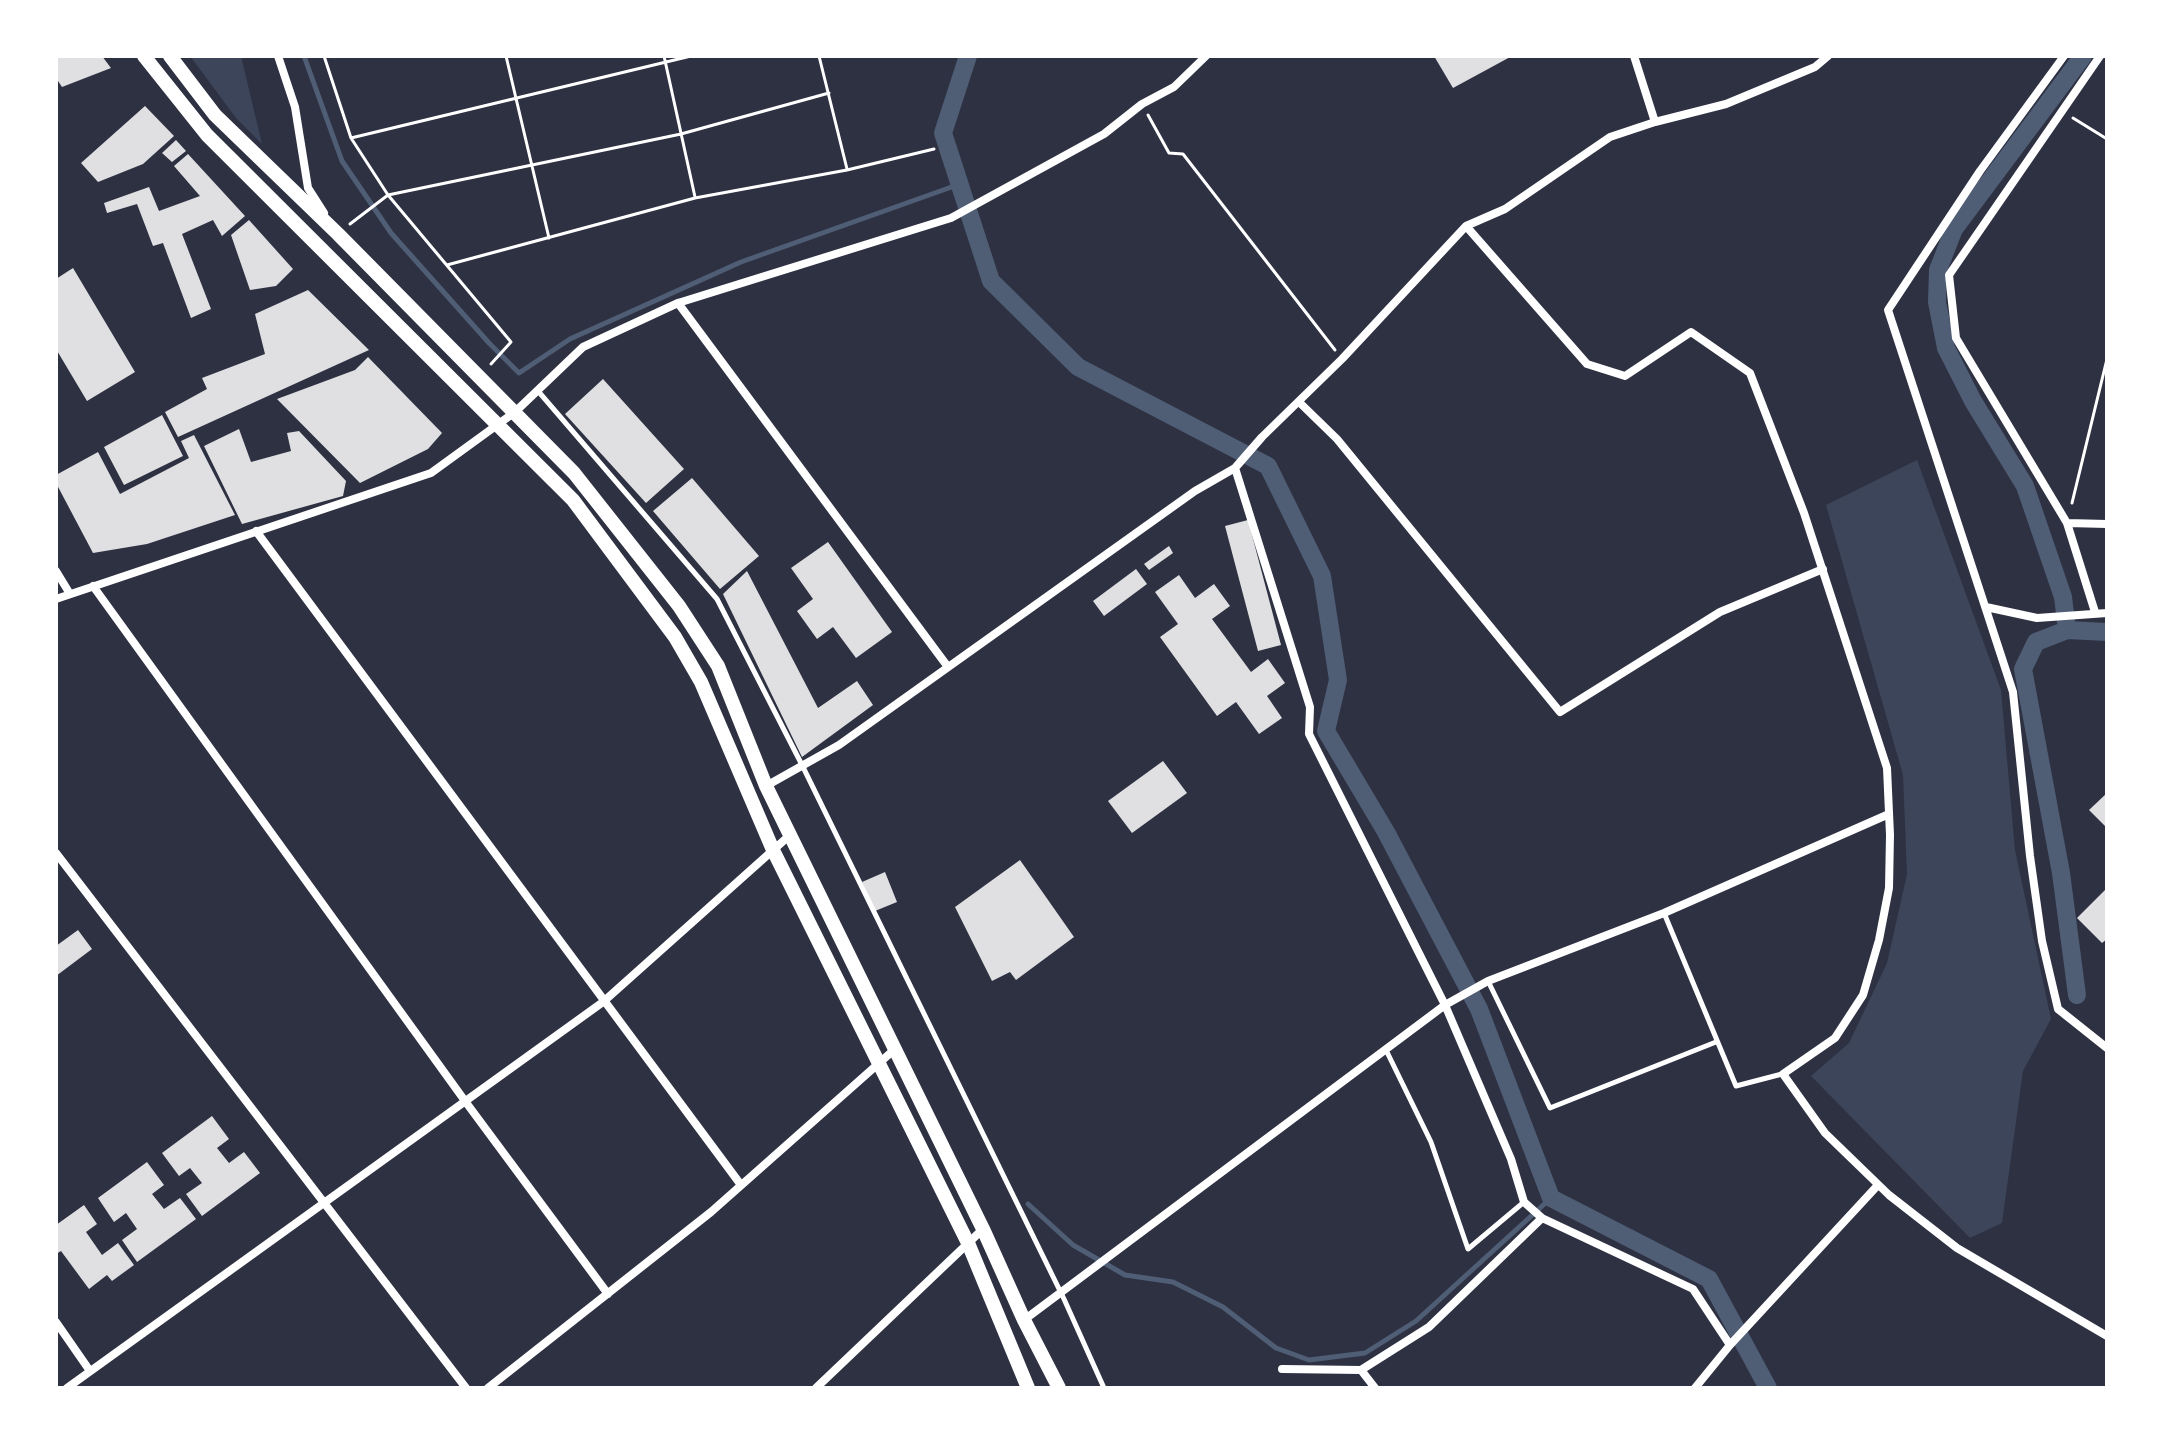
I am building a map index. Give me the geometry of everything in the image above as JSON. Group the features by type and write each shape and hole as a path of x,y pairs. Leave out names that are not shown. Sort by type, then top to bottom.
{"main road":[{"path":"144,56 207,135 573,500 675,637 701,682 773,850 968,1243 1028,1388"},
{"path":"170,56 215,115 338,234 574,473 679,606 718,666 766,786 1059,1388"}],"street":[{"path":"278,56 295,107 308,188 338,234"},
{"path":"56,599 431,473 515,412 583,347 678,303 951,218 1104,134 1142,104 1174,87 1206,56"},
{"path":"1634,56 1655,122"},
{"path":"766,786 839,745 1195,491 1235,468 1466,226 1505,209 1610,137 1726,104 1815,67 1828,56"},
{"path":"2064,56 1980,171 1888,310 2013,692 2040,927 2058,1009 2107,1048"},
{"path":"2095,612 2067,523 1956,338 1949,275 2100,56"},
{"path":"1466,226 1587,364 1625,376 1691,332 1750,373 1823,569 1887,768 1889,888 1879,940 1863,995 1835,1038 1783,1074 1825,1133 1878,1185 1957,1248 2107,1336"},
{"path":"678,303 948,667"},
{"path":"1299,402 1337,439 1560,712 1720,612 1823,569"},
{"path":"1235,468 1310,707 1309,734 1445,1005 1511,1159 1524,1202 1542,1218 1693,1289 1730,1345"},
{"path":"2067,523 2107,524"},
{"path":"256,531 741,1185"},
{"path":"56,571 70,594"},
{"path":"93,586 608,1294"},
{"path":"1986,607 2037,618 2107,613"},
{"path":"1024,1320 1445,1005 1488,981 1664,913 1889,814"},
{"path":"67,1388 603,1002 790,835"},
{"path":"56,853 466,1388"},
{"path":"488,1388 711,1212 896,1049"},
{"path":"1696,1387 1730,1345 1878,1185"},
{"path":"1282,1369 1361,1370 1429,1327 1542,1218"},
{"path":"816,1388 983,1229"},
{"path":"56,1322 90,1371"},
{"path":"1361,1370 1375,1388"}],"lane":[{"path":"538,390 717,599 802,765 1104,1388"},
{"path":"1664,913 1736,1086 1783,1074"},
{"path":"1488,981 1550,1108 1716,1042"},
{"path":"1386,1050 1431,1142 1468,1249 1524,1202"}],"path":[{"path":"324,56 351,138 388,195 511,342 480,377"},
{"path":"506,56 549,238"},
{"path":"664,56 695,198"},
{"path":"351,138 691,56"},
{"path":"819,56 847,170"},
{"path":"338,234 388,195 681,134 829,93"},
{"path":"1142,104 1169,153 1183,154 1342,359"},
{"path":"2062,112 2107,139"},
{"path":"447,265 695,198 847,170 934,149"},
{"path":"2067,523 2107,359"}],"shaded area":[{"path":"190,56 241,56 262,144 236,118"},
{"path":"1917,460 2001,690 2015,850 2051,1019 2023,1071 2002,1223 1970,1238 1811,1076 1849,1043 1887,963 1907,874 1903,775 1826,505"}],"building":[{"path":"56,56 102,56 111,68 62,87 56,78"},
{"path":"1434,56 1512,56 1453,88"},
{"path":"145,106 174,136 143,164 98,182 81,163"},
{"path":"176,140 186,151 172,162 162,153"},
{"path":"188,154 245,216 222,236 213,220 182,234 211,309 191,318 163,243 153,246 137,204 107,213 104,203 149,187 159,211 200,196 174,166"},
{"path":"249,220 293,269 276,286 250,290 231,235"},
{"path":"73,268 135,372 87,401 56,349 56,279"},
{"path":"308,290 369,350 178,437 165,412 207,389 202,378 265,354 255,314"},
{"path":"368,357 442,433 428,449 360,483 277,399 355,370"},
{"path":"603,379 684,469 646,503 565,414"},
{"path":"162,415 183,456 124,485 104,447"},
{"path":"239,429 251,462 291,451 287,433 299,431 346,481 343,496 242,524 204,446"},
{"path":"194,435 235,515 147,544 93,553 56,483 56,475 98,452 120,494 189,458 181,441"},
{"path":"692,478 759,556 720,589 653,511"},
{"path":"1248,520 1281,645 1258,651 1225,526"},
{"path":"828,542 892,632 856,658 833,627 817,639 797,611 813,599 791,568"},
{"path":"1169,546 1173,553 1149,570 1144,564"},
{"path":"1136,569 1147,584 1104,616 1093,601"},
{"path":"747,571 818,708 857,681 873,705 802,757 723,594"},
{"path":"1179,575 1195,598 1214,584 1230,606 1212,619 1251,672 1268,659 1285,683 1267,696 1282,718 1259,734 1236,702 1217,716 1160,637 1178,624 1155,592"},
{"path":"1163,761 1187,793 1132,833 1108,801"},
{"path":"2107,793 2107,828 2089,810"},
{"path":"1020,860 1074,937 1016,980 1010,972 992,981 955,907"},
{"path":"885,872 897,902 875,911 862,882"},
{"path":"2107,888 2107,939 2102,943 2077,918"},
{"path":"78,930 92,949 56,976 56,946"},
{"path":"212,1116 229,1139 217,1148 229,1163 244,1152 260,1173 202,1216 186,1194 202,1183 190,1168 179,1176 162,1153"},
{"path":"147,1162 164,1185 152,1194 164,1209 180,1198 196,1219 137,1262 122,1240 137,1229 126,1213 114,1222 98,1198"},
{"path":"84,1205 97,1224 86,1232 102,1255 118,1243 134,1265 112,1281 107,1275 89,1289 61,1251 56,1254 56,1225"}],"waterway":[{"path":"304,56 342,161 391,233 519,373 570,339 741,262 960,184"},
{"path":"968,56 943,133 991,281 1078,367 1268,466 1322,576 1338,680 1326,731 1386,832 1479,1009 1551,1198 1709,1279 1768,1388"},
{"path":"2067,630 2063,597 2025,486 1973,401 1946,348 1937,302 1938,270 1954,229 2083,56"},
{"path":"2077,995 2061,873 2023,669 2036,642 2067,630 2107,632"},
{"path":"1028,1204 1073,1245 1125,1275 1173,1282 1223,1307 1276,1348 1309,1360 1365,1353 1416,1321 1551,1198"}]}
